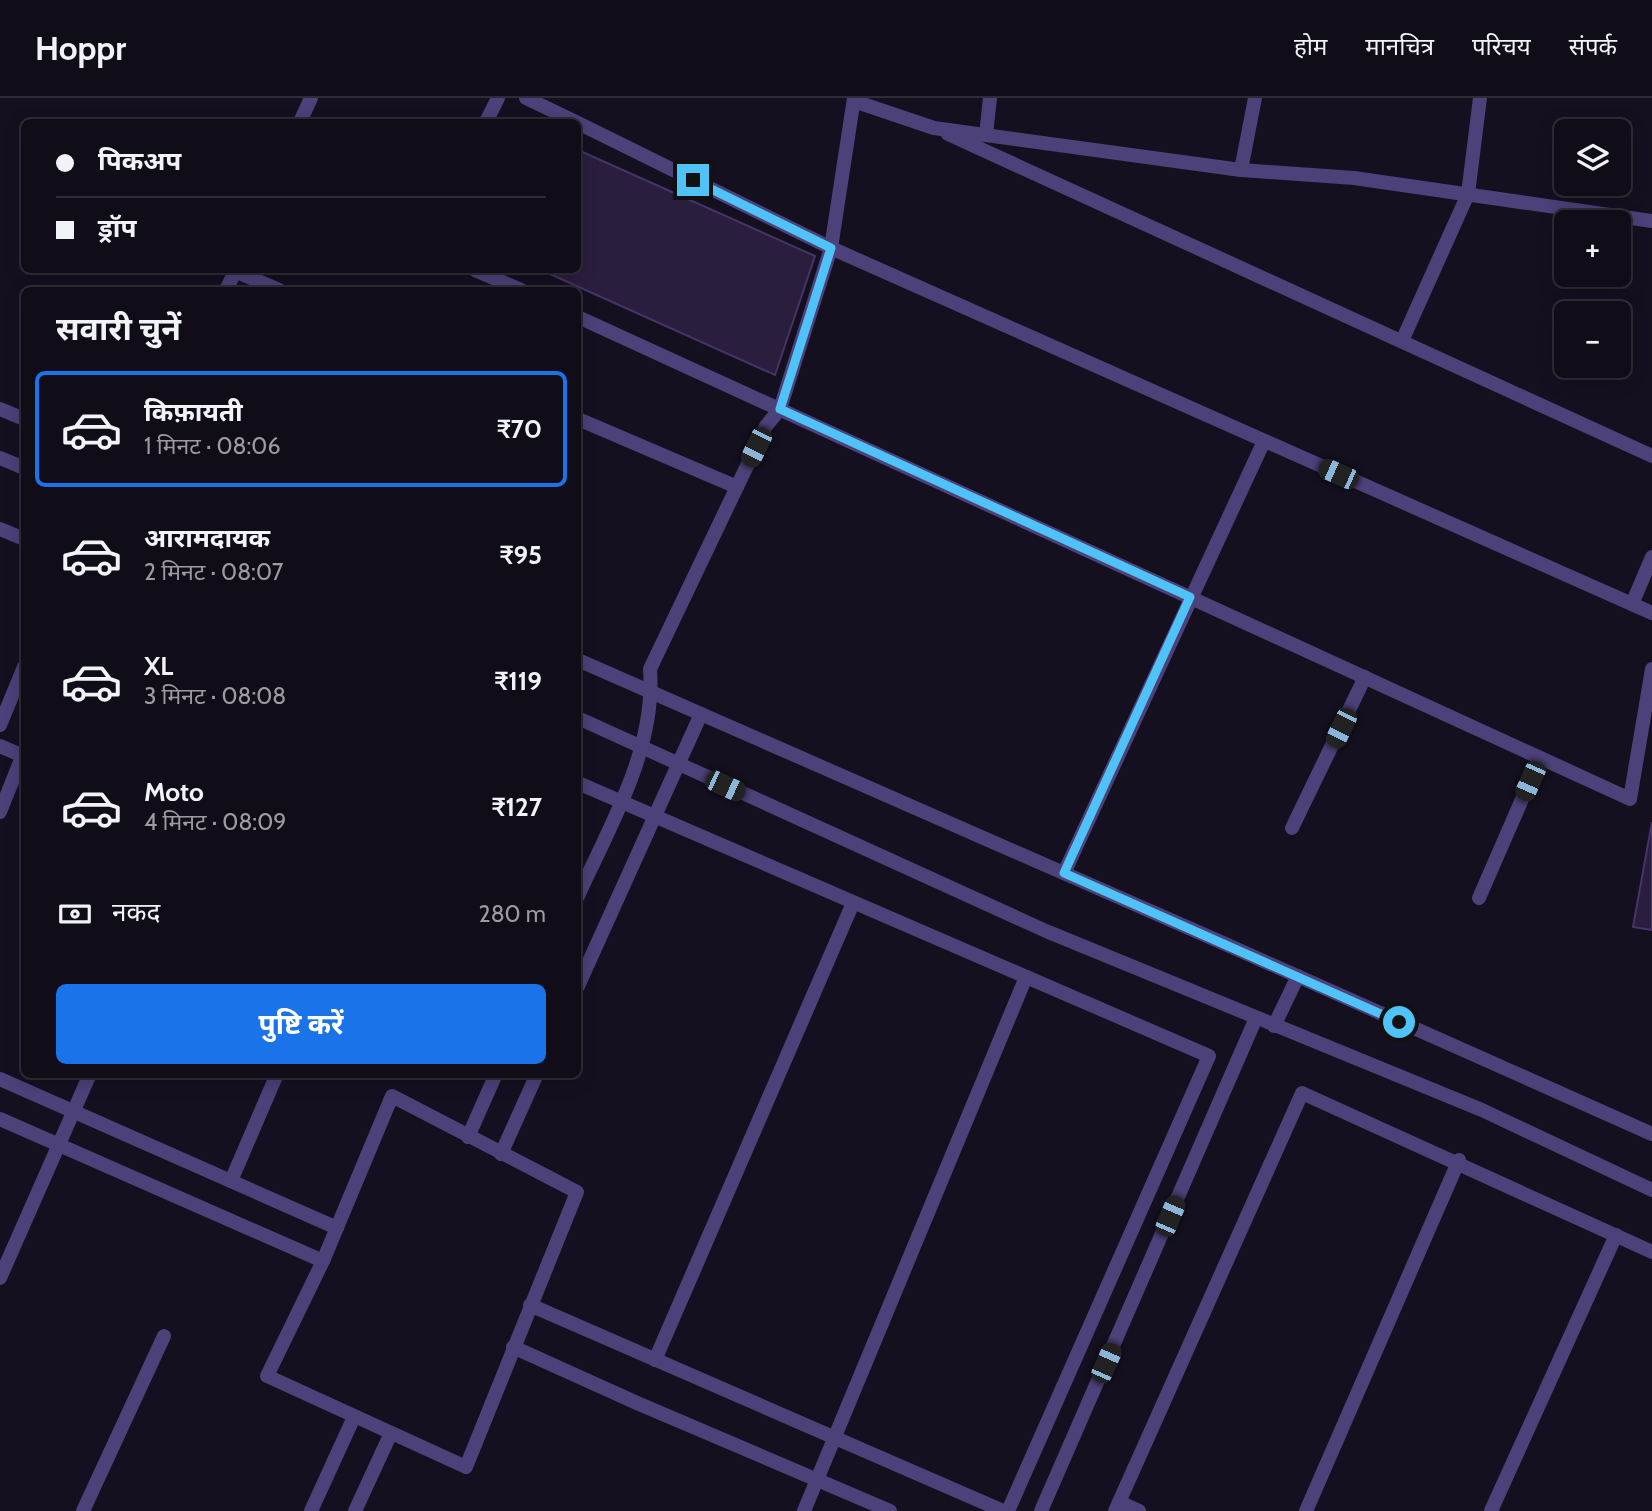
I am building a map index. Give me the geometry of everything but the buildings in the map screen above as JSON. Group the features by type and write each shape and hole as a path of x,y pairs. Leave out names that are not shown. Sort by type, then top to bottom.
{"street":[{"path":"301,119 311,98"},
{"path":"488,119 498,98"},
{"path":"526,98 569,119"},
{"path":"986,135 990,98"},
{"path":"1241,170 1255,98"},
{"path":"1402,341 1468,194 1480,98"},
{"path":"581,889 642,748 652,692 650,669 766,426 780,409 831,248 854,99 934,128 1652,456"},
{"path":"581,125 831,248 1652,613"},
{"path":"934,128 1241,170 1354,178 1652,221"},
{"path":"242,273 272,287"},
{"path":"482,273 514,287"},
{"path":"581,318 1630,799 1652,669"},
{"path":"0,409 21,418"},
{"path":"581,420 737,487"},
{"path":"1064,873 1264,441"},
{"path":"0,458 21,467"},
{"path":"0,529 21,538"},
{"path":"1632,604 1652,557"},
{"path":"581,661 1298,976 1652,1135"},
{"path":"0,725 21,674"},
{"path":"1292,828 1365,677"},
{"path":"581,979 701,714"},
{"path":"581,719 1045,931 1482,1110 1652,1190"},
{"path":"0,746 21,753"},
{"path":"1479,898 1540,758"},
{"path":"0,813 21,761"},
{"path":"581,784 1209,1056 1009,1511"},
{"path":"655,1360 853,903"},
{"path":"1274,1026 1298,976"},
{"path":"804,1511 1026,977"},
{"path":"1041,1511 1256,1018"},
{"path":"0,1278 88,1078"},
{"path":"231,1181 275,1078"},
{"path":"468,1137 494,1078"},
{"path":"501,1154 535,1078"},
{"path":"0,1079 337,1228"},
{"path":"1139,1511 1117,1506 1302,1093 1459,1162 1652,1252"},
{"path":"392,1096 468,1137 577,1192 466,1466 267,1376 323,1261 392,1096"},
{"path":"0,1119 323,1261"},
{"path":"1306,1511 1459,1162"},
{"path":"1492,1511 1616,1235"},
{"path":"530,1305 1003,1511"},
{"path":"83,1511 164,1336"},
{"path":"513,1346 636,1403 890,1511"},
{"path":"311,1511 354,1417"},
{"path":"355,1511 391,1433"}],"route":[{"path":"693,180 831,248 780,409 1190,597 1064,873 1399,1022"}]}
